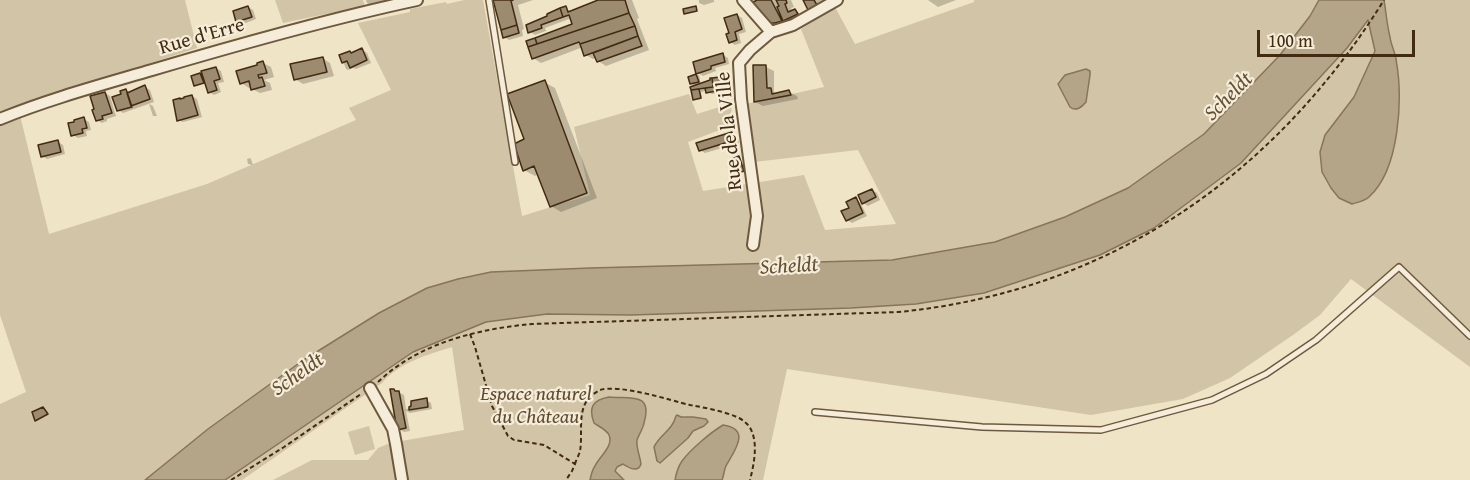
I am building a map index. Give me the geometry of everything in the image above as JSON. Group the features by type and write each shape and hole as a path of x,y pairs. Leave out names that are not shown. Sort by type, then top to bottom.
{"street":[{"name":"Rue d'Erre","path":"0,118 194,58 316,24 417,0"},
{"path":"743,0 771,32 793,25 837,0"},
{"name":"Rue de la Ville","path":"753,244 757,216 741,99 739,63 771,32"},
{"path":"370,388 393,429 402,480"}],"lane":[{"path":"489,0 515,162"},
{"path":"814,412 982,427 1101,430 1212,400 1266,374 1316,340 1399,267 1470,336"}],"path":[{"path":"231,480 370,388 410,357 470,334 532,324 905,311 963,303 1027,286 1072,270 1120,249 1162,225 1211,193 1246,164 1336,69 1384,0"},
{"path":"470,334 476,347 492,406 508,436 514,440 544,445 574,464"},
{"path":"566,480 580,451 581,420 586,401 601,390 627,390 720,411 742,420 749,426 754,446 750,480"}],"green space":[{"name":"Espace naturel du Château","path":"0,0 185,0 197,48 18,107 49,234 207,184 356,120 349,108 391,90 358,23 446,2 447,4 464,0 483,0 522,216 590,195 574,127 689,94 697,114 732,103 730,126 688,142 703,191 804,175 825,230 896,224 858,150 754,162 746,104 824,87 801,29 835,7 855,44 974,2 974,0 1470,0 1470,367 1351,279 1320,315 1230,378 1183,399 1091,415 787,369 763,480 273,480 312,460 368,460 378,448 390,443 464,430 452,347 405,364 382,383 242,480 0,480 0,404 26,392 0,315","holes":["1385,6 1399,83 1397,126 1389,165 1325,135 1354,97 1368,68 1375,51","1090,71 1086,102 1083,106 1074,109 1070,107 1058,82 1063,78"]},
{"path":"275,0 363,0 365,6 283,23"},
{"path":"369,426 375,449 355,455 348,432"}],"water":[{"name":"Scheldt","path":"1319,0 1384,0 1398,75 1397,132 1387,169 1379,185 1369,197 1363,200 1352,204 1339,198 1322,172 1320,152 1325,135 1354,97 1375,51 1368,20 1347,48 1241,163 1154,228 1100,255 984,293 916,304 631,315 547,314 486,322 413,352 225,480 145,480 208,429 302,361 379,313 427,288 458,279 491,272 892,260 995,242 1065,217 1128,188 1204,134 1280,55 1310,16"},
{"path":"1086,69 1090,71 1090,75 1086,102 1083,106 1074,109 1070,107 1058,84 1065,75"},
{"path":"609,397 638,399 645,406 646,413 637,440 641,464 636,469 623,464 617,467 615,471 624,480 590,480 593,469 608,447 610,439 606,431 594,423 592,409 596,402"},
{"path":"677,415 706,419 708,422 693,431 660,463 657,461 654,447"},
{"path":"723,425 732,427 739,436 722,480 675,480 679,466 686,456"}],"building":[{"path":"493,0 513,0 511,1 517,25 501,30"},
{"path":"598,0 625,0 629,13 537,44 535,38 572,24 569,15 563,17 560,8 566,6 568,12"},
{"path":"757,0 771,0 782,21 768,23 752,3"},
{"path":"776,0 786,0 788,12 795,9 798,14 783,21"},
{"path":"803,0 814,0 817,5 808,10"},
{"path":"248,6 252,17 236,22 233,11"},
{"path":"696,6 697,11 684,14 683,9"},
{"path":"560,8 563,17 541,25 542,28 528,33 526,25"},
{"path":"629,13 635,26 580,44 579,42 532,59 528,47"},
{"path":"737,14 742,29 735,32 737,40 729,43 726,34 729,33 724,18"},
{"path":"517,25 519,33 503,38 501,30"},
{"path":"635,26 638,36 584,56 580,44"},
{"path":"638,36 642,46 597,62 593,53"},
{"path":"535,38 537,44 528,47 526,41"},
{"path":"362,48 367,60 350,68 347,61 342,63 339,55"},
{"path":"723,53 725,62 696,74 693,62"},
{"path":"323,57 327,72 294,80 290,64"},
{"path":"263,61 267,73 258,75 259,78 262,77 265,86 251,90 249,81 240,84 236,71"},
{"path":"753,65 766,65 767,88 771,88 772,94 789,90 791,95 754,102"},
{"path":"216,67 220,79 214,81 217,90 208,93 201,71"},
{"path":"200,73 204,83 194,86 191,76"},
{"path":"696,74 699,82 690,84 688,77"},
{"path":"727,76 728,84 720,86 721,90 706,93 705,88 713,87 712,78"},
{"path":"712,78 713,87 691,90 690,87 710,80"},
{"path":"545,80 587,193 550,207 534,166 523,171 514,144 524,139 507,94"},
{"path":"145,85 150,99 131,106 127,93"},
{"path":"126,89 132,107 117,111 112,97 121,94 120,91"},
{"path":"699,89 701,98 693,100 691,90"},
{"path":"105,92 112,113 96,121 90,96"},
{"path":"192,95 198,115 177,121 173,100"},
{"path":"84,117 87,128 82,129 83,133 71,136 68,123"},
{"path":"732,132 735,140 699,151 696,143"},
{"path":"58,140 61,152 41,157 38,145"},
{"path":"739,156 744,171 736,173 732,159"},
{"path":"872,189 876,197 862,204 858,195"},
{"path":"856,197 863,213 846,221 841,211 849,208 846,202"},
{"path":"390,389 399,391 406,428 397,430"},
{"path":"427,398 428,407 409,410 411,401"},
{"path":"43,407 48,414 35,421 32,412"}]}
